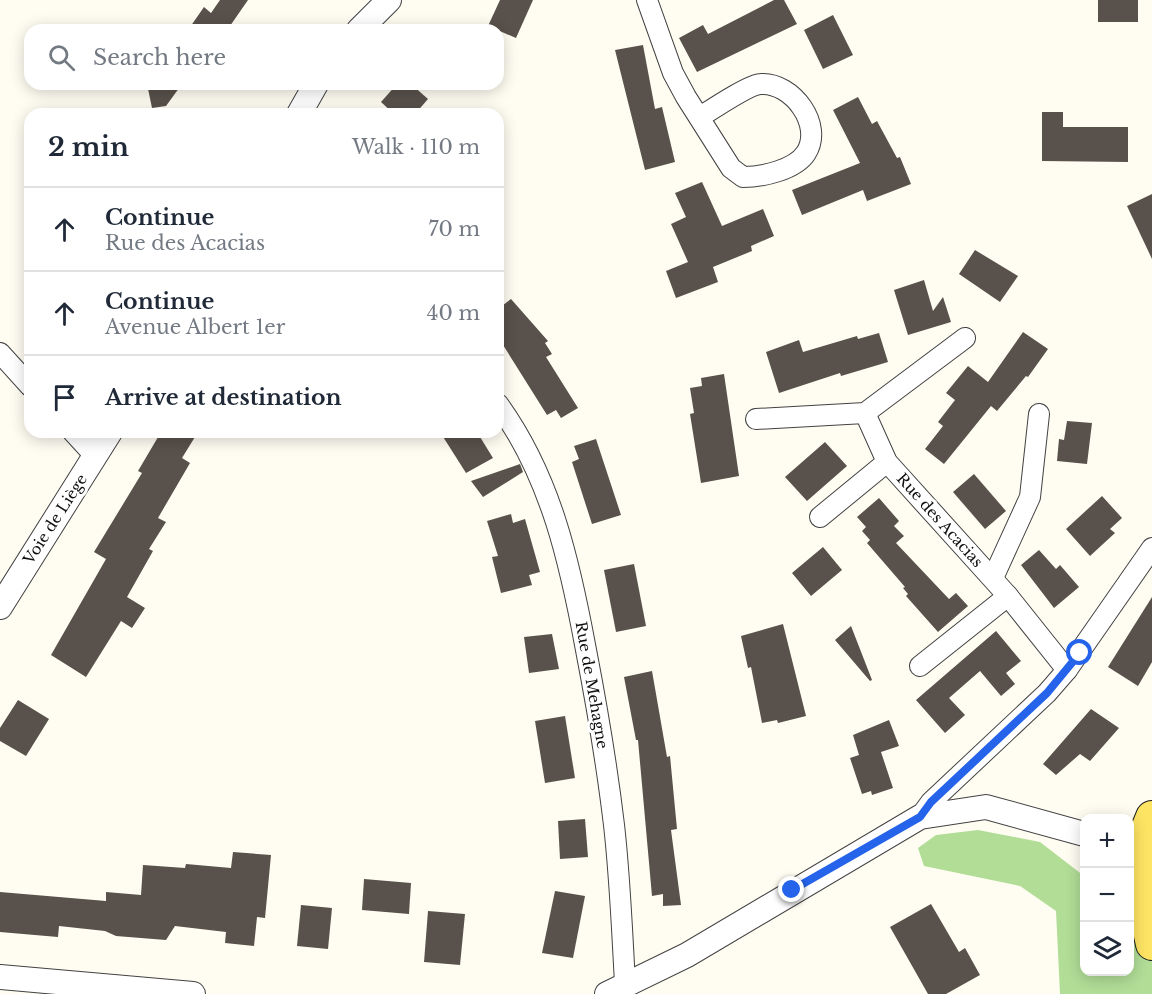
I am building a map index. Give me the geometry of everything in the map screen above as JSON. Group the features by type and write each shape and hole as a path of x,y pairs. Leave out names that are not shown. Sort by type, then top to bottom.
{"main road":[{"path":"1152,817 1134,849 1152,944"}],"street":[{"path":"365,24 388,0"},
{"path":"647,0 673,73 731,168 743,177 759,177 796,163 806,154 811,140 810,124 801,105 788,92 776,86 759,83 700,117"},
{"path":"302,108 313,90"},
{"path":"756,419 865,413 965,338"},
{"path":"0,353 24,379"},
{"name":"Rue des Acacias","path":"865,413 887,462 993,578 1067,670"},
{"name":"Rue de Mehagne","path":"504,414 540,474 561,531 573,578 594,688 614,826 616,989"},
{"name":"Rue des Acacias","path":"993,578 1029,497 1039,414"},
{"path":"78,438 95,456"},
{"name":"Voie de Liège","path":"0,607 106,438"},
{"name":"Rue des Acacias","path":"820,517 887,462"},
{"path":"920,817 931,802 1047,693 1067,670 1148,554"},
{"path":"920,666 1008,596"},
{"path":"616,989 687,955 920,817 986,807 1080,833"},
{"path":"0,977 193,994"}],"green space":[{"path":"978,830 1040,842 1080,873 1080,976 1134,976 1134,890 1152,894 1152,994 1060,994 1056,911 1020,886 924,866 918,848 936,835"}],"building":[{"path":"220,0 248,0 231,24 192,24 204,7 211,13"},
{"path":"500,0 533,0 516,38 504,33 504,24 489,24"},
{"path":"774,0 784,0 797,24 697,72 679,38 703,25 708,34"},
{"path":"1098,0 1138,0 1138,22 1098,22"},
{"path":"833,15 853,55 823,69 804,30"},
{"path":"643,45 655,109 662,107 675,162 645,170 615,50"},
{"path":"148,90 178,90 166,106 152,108"},
{"path":"392,90 418,90 428,99 420,108 388,108 381,102"},
{"path":"858,97 872,124 877,121 897,158 900,157 911,184 867,201 863,190 802,215 792,190 860,163 833,110"},
{"path":"1042,112 1063,112 1063,127 1128,127 1128,162 1042,161"},
{"path":"702,182 722,226 763,209 774,236 751,246 752,251 713,267 718,282 676,298 666,271 688,262 671,224 686,217 675,193"},
{"path":"1152,194 1152,259 1127,206"},
{"path":"975,250 1018,276 1000,302 959,274"},
{"path":"924,280 933,311 943,297 951,322 908,335 894,290"},
{"path":"511,299 548,341 545,343 552,354 546,357 578,408 561,418 556,410 547,415 504,347 504,304"},
{"path":"1023,332 1048,349 1028,377 1026,376 997,411 991,406 944,464 925,449 943,426 938,422 955,400 946,393 968,366 988,382"},
{"path":"879,333 888,362 841,376 840,373 779,393 766,352 799,340 803,352 857,336 858,339"},
{"path":"724,374 739,476 701,483 690,414 694,413 690,388 702,386 701,378"},
{"path":"1067,421 1092,423 1087,464 1057,461 1059,439 1064,440"},
{"path":"157,438 194,438 182,458 190,463 158,518 166,522 149,549 153,551 127,597 145,608 132,628 121,621 86,677 51,655 106,559 94,552 142,473 138,471"},
{"path":"444,438 481,438 493,458 466,473"},
{"path":"596,439 621,515 592,524 572,462 579,459 574,446"},
{"path":"825,442 847,466 807,501 785,477"},
{"path":"520,464 523,472 483,497 471,481"},
{"path":"974,474 1006,511 985,529 953,492"},
{"path":"1102,496 1122,518 1110,529 1115,533 1090,556 1066,529"},
{"path":"879,498 899,521 894,526 904,536 896,543 949,599 956,593 968,606 938,632 906,596 908,594 903,588 905,587 867,543 870,540 862,531 866,527 857,517"},
{"path":"511,514 513,523 525,519 540,572 529,575 532,585 501,593 492,557 498,556 487,521"},
{"path":"823,547 842,570 811,596 792,573"},
{"path":"1039,550 1056,569 1060,565 1079,587 1054,608 1021,565"},
{"path":"634,564 646,626 616,632 604,570"},
{"path":"1152,597 1152,662 1138,686 1108,667"},
{"path":"783,624 806,716 778,723 777,720 762,723 751,667 748,668 741,636"},
{"path":"851,626 872,680 870,681 835,640"},
{"path":"996,631 1021,661 1006,673 1015,684 1001,696 980,671 949,698 965,715 945,733 916,700"},
{"path":"552,634 559,669 529,673 524,637"},
{"path":"652,671 667,757 670,756 677,829 671,830 681,905 663,906 663,894 652,896 638,740 636,740 624,677"},
{"path":"18,700 49,719 26,756 0,741 0,728"},
{"path":"1091,709 1119,728 1090,761 1080,754 1056,775 1043,764"},
{"path":"565,716 575,778 545,783 535,721"},
{"path":"889,720 899,746 881,752 893,788 872,795 871,791 862,794 850,758 859,755 853,735"},
{"path":"585,819 588,857 560,859 558,821"},
{"path":"233,852 271,855 265,918 257,917 254,946 225,943 226,932 175,926 166,940 116,936 105,931 59,926 58,937 0,932 0,892 106,901 106,892 141,895 143,865 185,868 186,864 231,868"},
{"path":"364,879 411,883 409,914 362,910"},
{"path":"555,891 585,896 573,958 542,953"},
{"path":"931,904 959,952 965,948 980,975 946,994 928,994 890,927"},
{"path":"301,905 332,908 328,949 297,946"},
{"path":"428,911 465,914 460,965 424,962"}],"route":[{"path":"792,890 920,817 931,802 1047,693 1080,653"}]}
